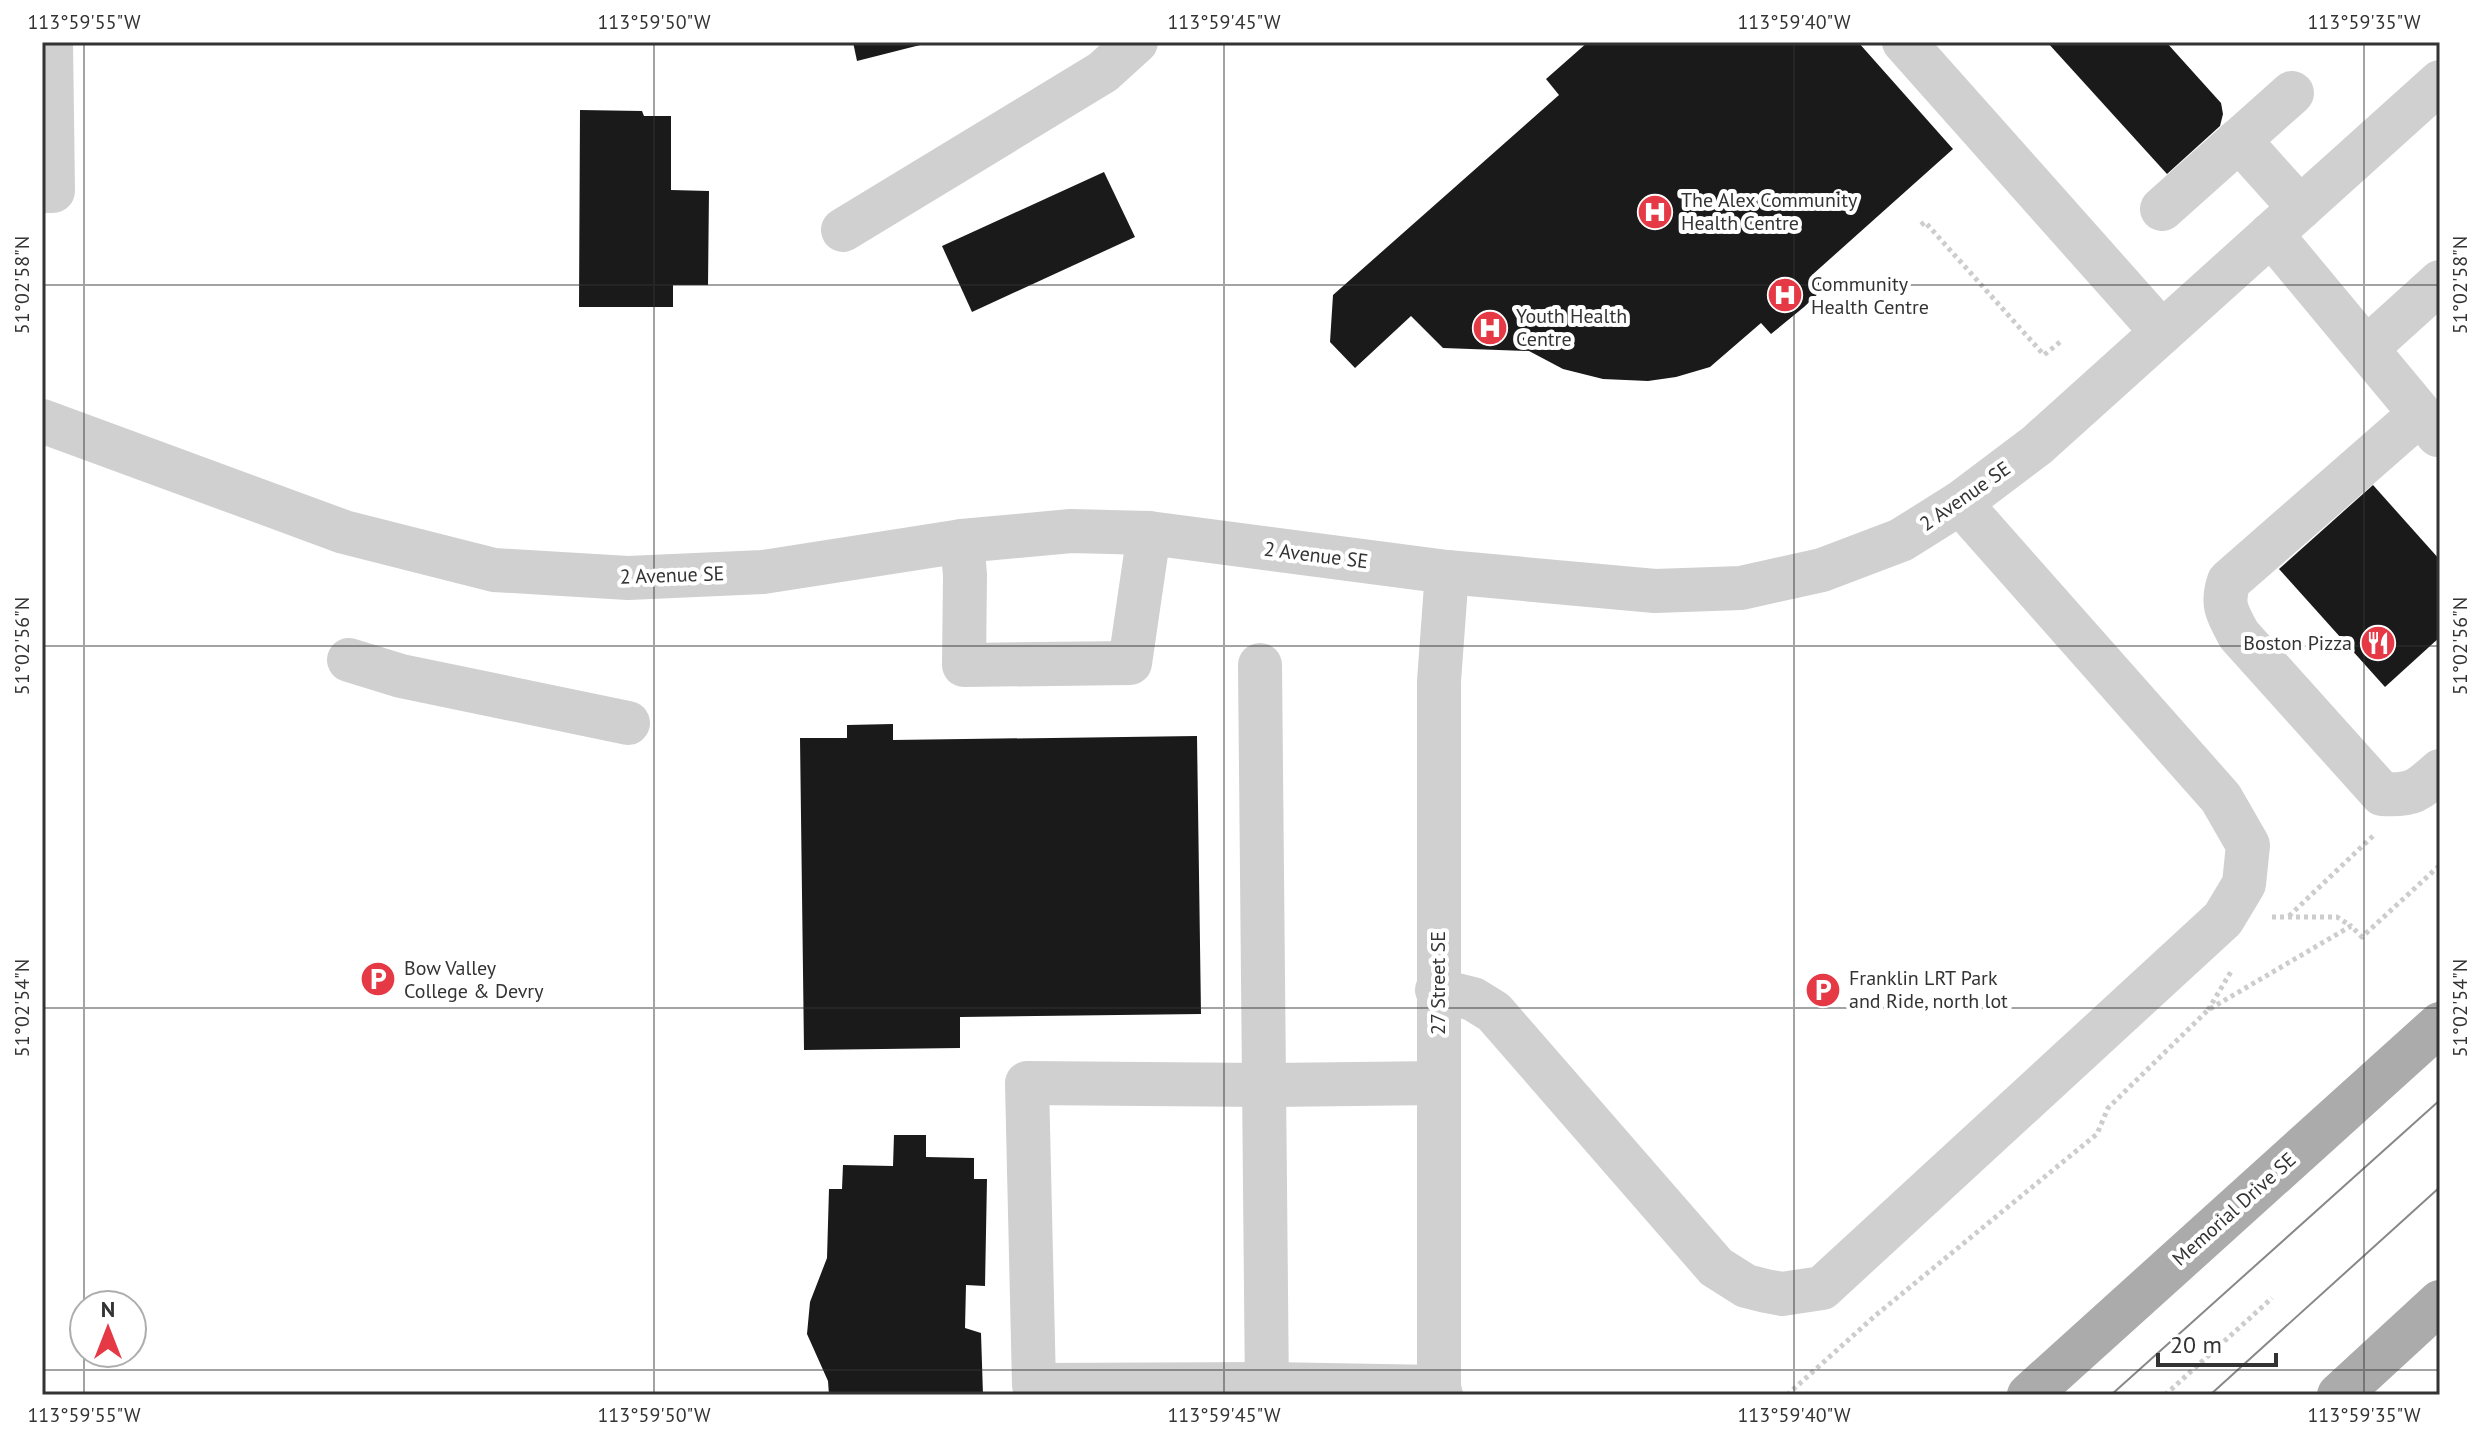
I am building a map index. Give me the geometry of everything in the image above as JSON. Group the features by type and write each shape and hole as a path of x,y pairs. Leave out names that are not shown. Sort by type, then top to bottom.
{"main road":[{"name":"Memorial Drive SE","path":"2029,1395 2440,1024"},
{"path":"2339,1395 2440,1302"}],"street":[{"path":"42,191 53,191 51,42"},
{"path":"843,230 1103,72 1136,42"},
{"path":"1904,42 2162,332"},
{"name":"2 Avenue SE","path":"42,421 344,532 494,570 628,578 763,572 962,541 1071,531 1149,533 1447,572 1655,591 1741,588 1822,570 1901,540 1960,503 2037,445 2440,82"},
{"path":"2162,209 2292,93"},
{"path":"2239,140 2285,221 2367,348 2430,425 2229,581 2223,599 2239,635 2382,794 2404,796 2420,790 2440,771"},
{"path":"2367,348 2440,282"},
{"path":"1437,990 1473,999 1494,1012 1716,1267 1746,1286 1782,1294 1822,1288 2223,919 2244,884 2248,845 2221,798 1960,503"},
{"path":"962,541 965,575 964,665 1130,663 1149,533"},
{"name":"27 Street SE","path":"1440,1391 1437,990 1439,681 1447,572"},
{"path":"349,660 401,676 628,723"},
{"path":"1260,665 1267,1390"},
{"path":"1439,1083 1027,1083 1034,1385 1440,1391"}],"path":[{"path":"1921,225 1925,222 2044,355 2060,342"},
{"path":"2289,917 2360,849"},
{"path":"2265,917 2337,917 2362,937 2440,865"},
{"path":"1787,1395 1876,1315 2097,1134 2108,1108 2208,1010 2351,926"},
{"path":"2208,1010 2232,970"},
{"path":"2165,1395 2272,1298"}],"building":[{"path":"853,42 928,42 928,43 857,61"},
{"name":"The Alex Community Health Centre","path":"1588,42 1858,42 1953,149 1812,275 1824,288 1804,307 1771,334 1761,323 1710,367 1648,381 1603,379 1563,369 1529,351 1443,348 1411,316 1355,368 1330,342 1333,295 1559,95 1546,79"},
{"path":"2047,42 2166,42 2221,103 2223,114 2220,126 2167,174"},
{"path":"580,110 642,111 644,116 671,116 671,190 709,191 708,285 673,285 673,307 579,307"},
{"path":"1104,172 1135,237 972,312 942,246"},
{"path":"2373,485 2440,560 2440,637 2385,687 2279,569"},
{"path":"893,724 893,740 1197,736 1201,1014 960,1017 960,1048 804,1050 800,738 847,738 847,725"},
{"path":"894,1135 926,1135 926,1157 974,1158 974,1179 987,1179 985,1286 966,1285 965,1328 981,1333 983,1395 829,1395 828,1381 807,1334 810,1302 827,1258 829,1189 842,1189 843,1165 893,1166"}],"tram line":[{"path":"2111,1395 2440,1100"},
{"path":"2210,1395 2440,1187"}],"place":[{"name":"The Alex Community Health Centre","path":"1655,212"},
{"name":"Community Health Centre","path":"1785,295"},
{"name":"Youth Health Centre","path":"1490,328"},
{"name":"Boston Pizza","path":"2378,643"},
{"name":"Bow Valley College & Devry","path":"378,979"},
{"name":"Franklin LRT Park and Ride, north lot","path":"1823,990"}]}
